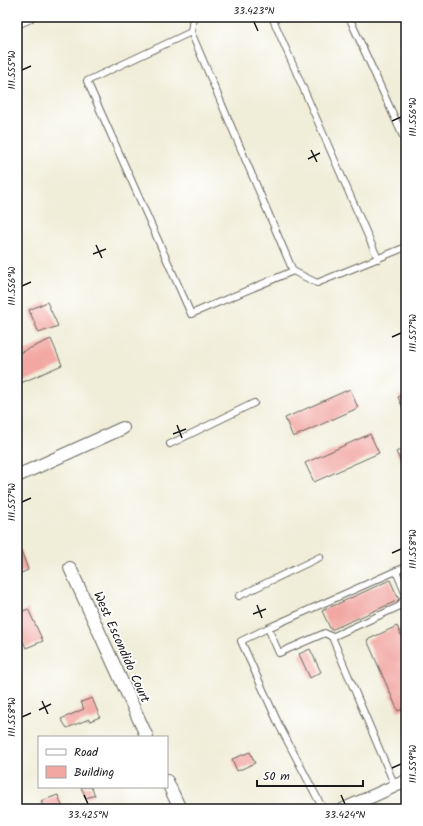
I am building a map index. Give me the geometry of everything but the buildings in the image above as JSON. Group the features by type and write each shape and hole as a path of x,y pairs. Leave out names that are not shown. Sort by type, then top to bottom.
{"street":[{"path":"17,22 28,17"},
{"path":"17,476 123,428"},
{"name":"West Escondido Court","path":"70,568 147,736"},
{"path":"168,784 180,809"},
{"path":"344,809 401,784"}],"lane":[{"path":"193,17 191,32 293,271 317,284 406,247"},
{"path":"272,17 378,259"},
{"path":"349,17 406,143"},
{"path":"191,32 87,81 191,314 293,271"},
{"path":"170,444 254,403"},
{"path":"239,596 320,557"},
{"path":"323,809 279,725 241,641 406,567"},
{"path":"332,637 400,606 406,596 396,571"},
{"path":"268,628 279,653 325,633 332,637 401,784"}]}
